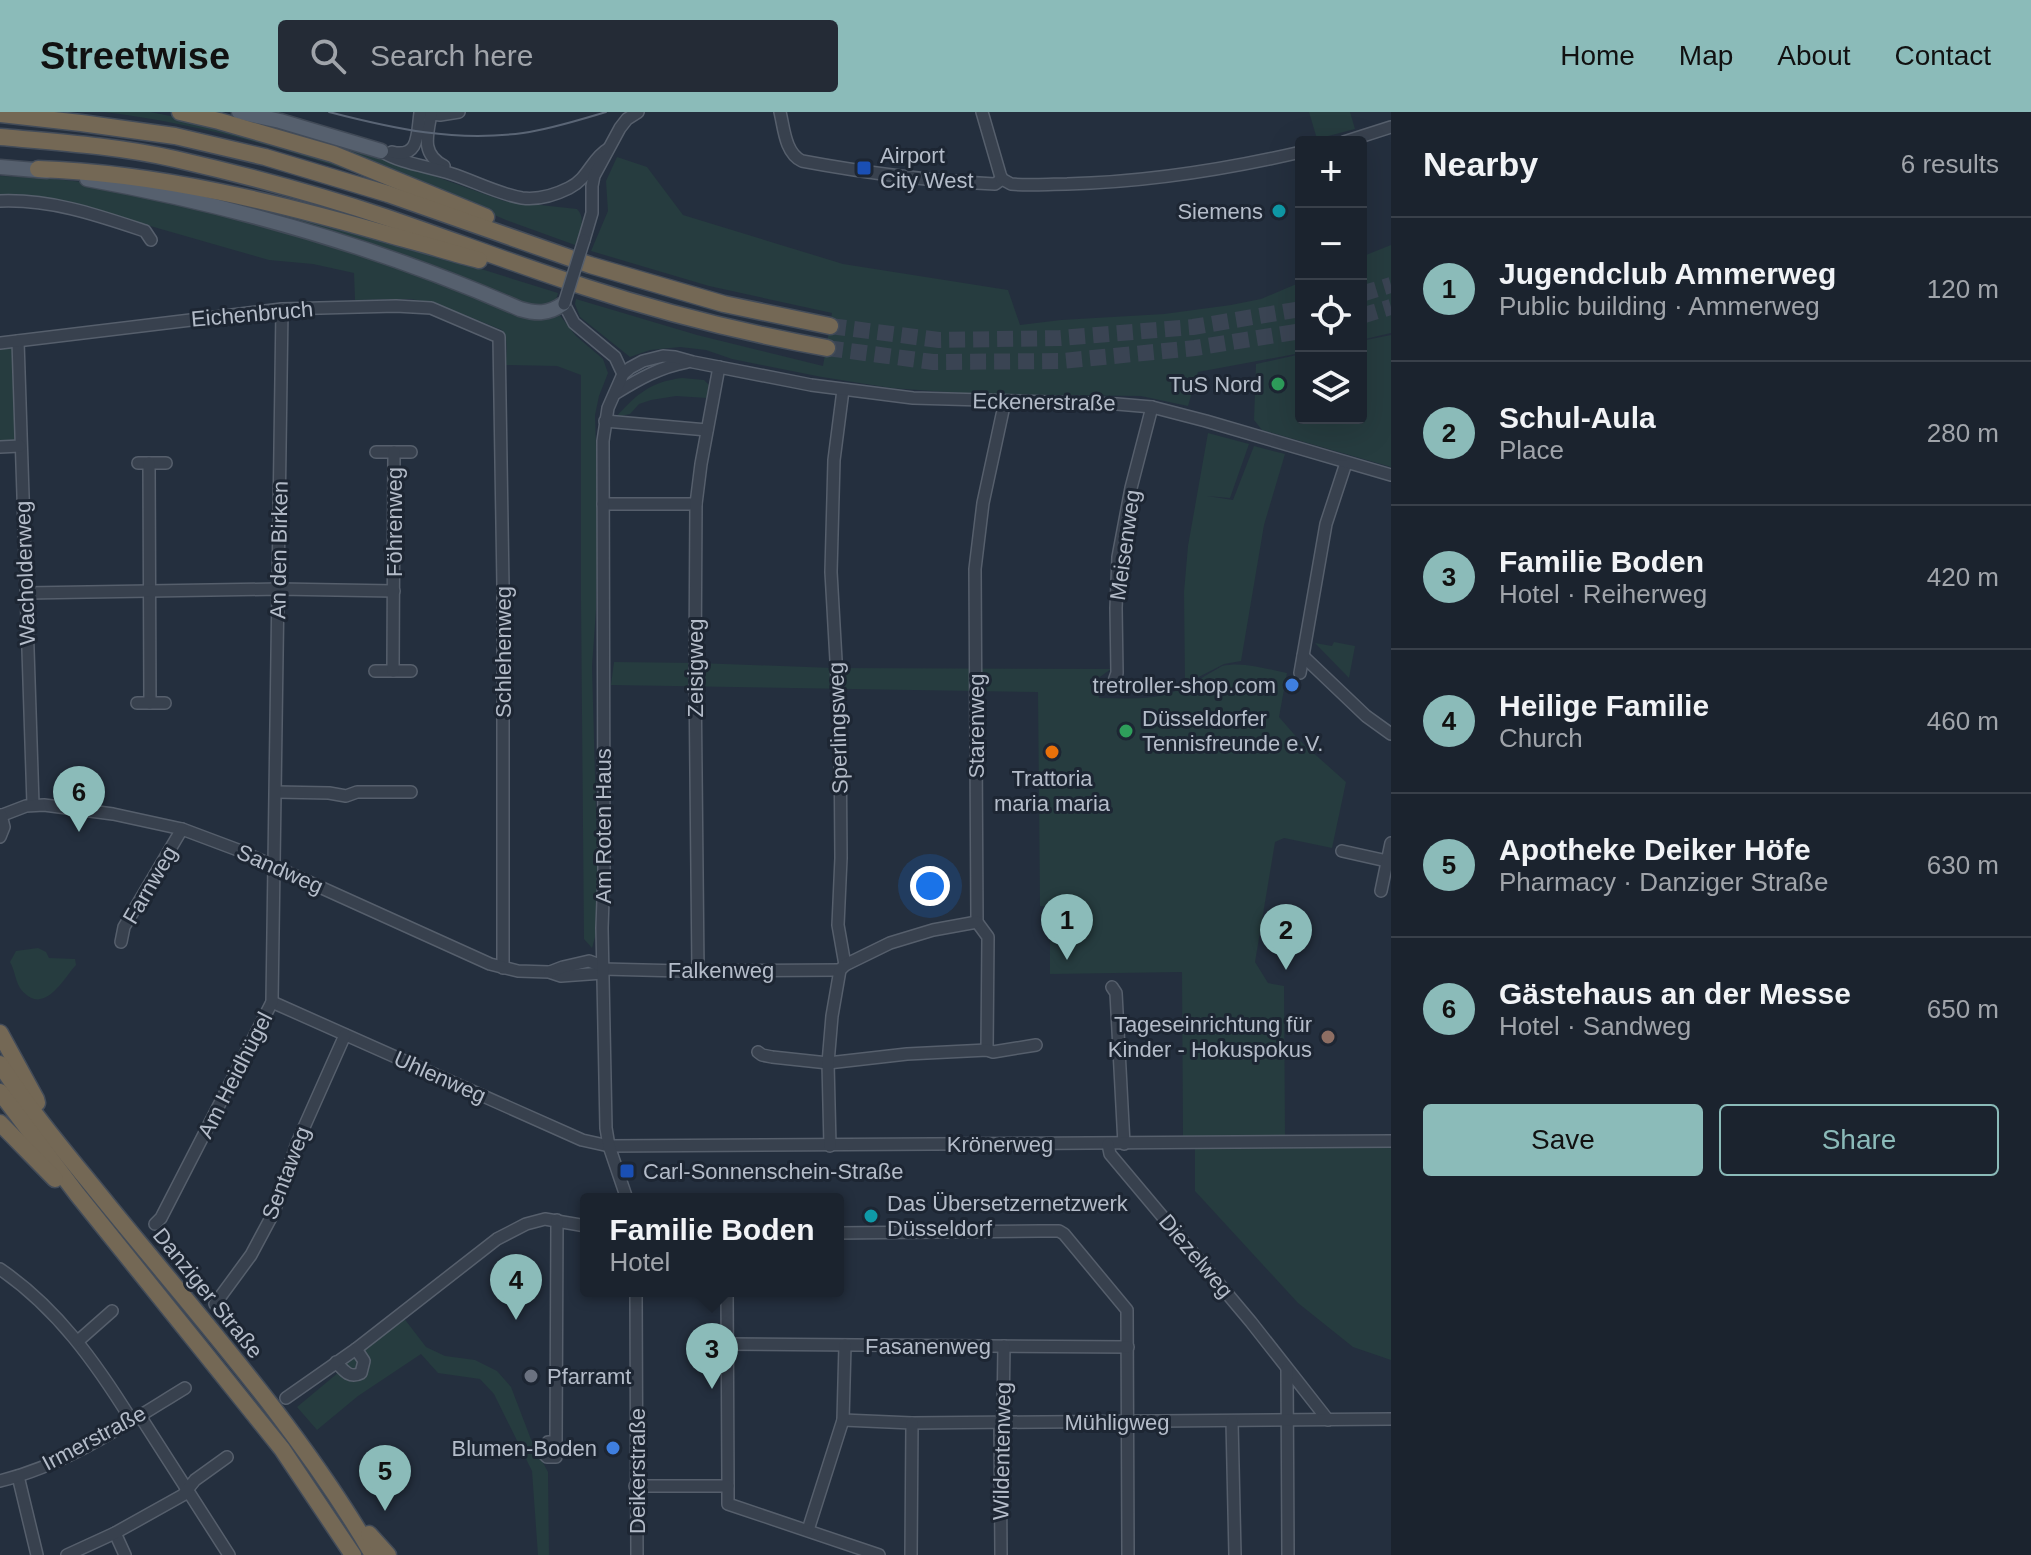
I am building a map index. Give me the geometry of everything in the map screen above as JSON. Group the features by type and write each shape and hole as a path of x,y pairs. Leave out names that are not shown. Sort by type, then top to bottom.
{"highway":[{"path":"180,112 333,154 475,213 601,258 615,272"},
{"path":"0,114 175,136 265,157 388,194 615,272 724,304 830,326"},
{"path":"0,137 72,143 170,158 255,178 382,216 585,287 694,319 827,348"},
{"path":"38,169 130,176 210,191 318,216 478,260 524,266"},
{"path":"0,1033 36,1099 37,1117"},
{"name":"Danziger Straße","path":"0,1064 37,1117 247,1376 346,1509 373,1555"},
{"name":"Danziger Straße","path":"0,1092 77,1194 282,1449 353,1555"},
{"path":"0,1123 60,1184 77,1194"},
{"path":"346,1509 388,1555"}],"main road":[{"path":"239,112 381,151"},
{"path":"0,167 38,169 213,205 288,225 425,270 533,313 542,314 563,304"}],"street":[{"path":"423,113 440,115 459,112"},
{"path":"623,374 615,357 574,323 563,304 592,213 594,176 620,128 638,112"},
{"path":"780,112 790,149 802,161 929,181 995,184 1002,179"},
{"path":"982,112 1002,179 1016,185 1153,179 1295,153"},
{"path":"381,151 409,152 416,141 423,113"},
{"path":"423,113 433,160 456,175"},
{"path":"1363,136 1391,127"},
{"path":"381,151 391,157 523,198 535,198 552,195 580,182 599,155 608,149"},
{"path":"580,182 592,191"},
{"path":"0,201 60,205 145,231 151,240"},
{"name":"Eichenbruch","path":"0,343 282,309 396,306 431,308 499,337"},
{"name":"An den Birken","path":"274,866 282,309"},
{"name":"Schlehenweg","path":"499,337 503,968"},
{"name":"Wacholderweg","path":"18,341 33,804"},
{"name":"Eckenerstraße","path":"623,374 636,364 654,357 675,357 780,380 913,398 1152,407 1391,475"},
{"name":"Eckenerstraße","path":"615,393 669,365 690,362"},
{"name":"Zeisigweg","path":"698,971 696,504 719,367"},
{"name":"Am Roten Haus","path":"609,1146 606,1128 602,928 603,504 605,421 623,374"},
{"name":"Sperlingsweg","path":"830,1146 828,1063 832,1016 842,967 838,925 840,731 831,572 834,460 843,390"},
{"name":"Starenweg","path":"987,1050 988,937 977,922 975,569 983,503 1005,401"},
{"name":"Meisenweg","path":"1113,684 1117,673 1118,557 1131,488 1152,407"},
{"path":"605,421 707,430"},
{"path":"0,447 20,446"},
{"name":"Föhrenweg","path":"376,452 411,452"},
{"name":"Föhrenweg","path":"393,671 394,452"},
{"path":"165,703 144,703 149,591 144,463 166,463"},
{"path":"1300,673 1326,524 1346,463"},
{"path":"603,504 696,504"},
{"name":"Föhrenweg","path":"27,593 279,589 394,591"},
{"path":"1303,656 1366,716 1391,734"},
{"path":"375,671 411,671"},
{"path":"276,792 346,796 357,792 411,792"},
{"name":"Sandweg","path":"0,837 4,827 0,816 33,804 113,814 182,829 238,850 490,964 561,976 603,970"},
{"name":"Farnweg","path":"121,942 124,927 182,829"},
{"path":"1381,891 1391,843"},
{"path":"1342,851 1389,862"},
{"name":"Am Heidhügel","path":"155,1224 161,1218 272,1002 274,866"},
{"name":"Falkenweg","path":"603,970 842,967 890,943 933,930 977,922"},
{"path":"602,928 589,961 603,970"},
{"name":"Sandweg","path":"549,972 589,961"},
{"path":"1112,987 1116,993 1124,1144"},
{"name":"Uhlenweg","path":"272,1002 582,1140 609,1146"},
{"name":"Sentaweg","path":"215,1304 251,1255 274,1212 297,1143 345,1035"},
{"path":"758,1052 772,1057 828,1063 907,1054 993,1052 1036,1045"},
{"name":"Krönerweg","path":"609,1146 1391,1141"},
{"name":"Diezelweg","path":"1108,1144 1110,1154 1251,1322 1328,1420"},
{"path":"609,1146 625,1193"},
{"path":"286,1398 356,1349 497,1239 531,1222 545,1219 580,1225"},
{"path":"556,1442 557,1220"},
{"path":"844,1233 1059,1231 1064,1234 1127,1309 1128,1555"},
{"path":"0,1269 36,1298 78,1341 188,1489 229,1555"},
{"name":"Deikerstraße","path":"636,1297 637,1555"},
{"path":"727,1297 728,1504 879,1555"},
{"path":"78,1341 112,1311"},
{"name":"Fasanenweg","path":"727,1344 1128,1347"},
{"path":"808,1530 843,1420 845,1345"},
{"name":"Wildentenweg","path":"1001,1555 1000,1423 1003,1415 1004,1346"},
{"path":"336,1362 352,1376 361,1373 364,1361 356,1349"},
{"path":"1287,1368 1288,1555"},
{"name":"Irmerstraße","path":"0,1481 82,1450 185,1388"},
{"name":"Mühligweg","path":"843,1420 1000,1423 1391,1419"},
{"path":"1232,1421 1235,1555"},
{"path":"911,1555 912,1423"},
{"path":"67,1555 115,1533 183,1495 195,1480 227,1457"},
{"path":"18,1476 37,1555"},
{"path":"635,1486 728,1486"},
{"path":"115,1533 125,1555"}],"green space":[{"path":"104,112 150,112 186,119 311,153 374,179 241,138"},
{"path":"215,112 378,156 504,201 577,209 582,222 580,231 575,245 506,220 390,171"},
{"path":"1309,112 1350,112 1355,129 1316,136"},
{"path":"617,157 647,167 683,215 843,264 1008,290 1020,325 1164,314 1231,305 1261,299 1295,285 1295,354 1198,372 1188,406 1141,396 974,394 891,388 680,347 650,350 630,357 580,317 576,299 697,335 823,366 832,313 709,286 591,251 608,211 606,181"},
{"path":"0,176 144,184 256,207 462,263 558,293 555,304 558,313 576,336 603,359 608,373 595,415 598,509 592,666 599,923 592,948 584,939 581,375 557,366 506,365 506,342 502,330 435,303 410,299 355,300 354,273 313,264 269,260 63,201 0,196"},
{"path":"1391,245 1391,333 1367,339 1367,280 1367,255"},
{"name":"TuS Nord","path":"1391,335 1391,467 1262,430 1254,420 1256,364 1295,355 1295,424 1367,424 1367,340"},
{"path":"14,347 17,441 0,442 0,348"},
{"path":"682,378 704,380 710,386 707,398 676,396 651,400 639,404 630,414 616,417 645,390"},
{"path":"1208,433 1249,444 1230,498 1207,496 1233,500 1254,446 1285,454 1264,525 1241,661 1224,664 1185,684 1184,592 1188,546"},
{"path":"1334,642 1355,646 1349,678 1315,643 1332,646"},
{"path":"614,662 833,668 1111,669 1097,679 1099,698 1164,695 1222,666 1238,664 1287,673 1279,717 1300,741 1346,782 1332,848 1284,838 1275,842 1255,962 1268,983 1284,986 1285,1137 1183,1136 1182,972 1050,974 1050,907 1040,906 1038,692 611,685"},
{"path":"38,948 46,952 49,958 75,959 76,965 49,996 42,999 28,996 20,989 10,962 16,951"},
{"path":"1391,1145 1391,1360 1353,1347 1298,1303 1195,1191 1195,1148"},
{"path":"403,1317 426,1347 445,1356 475,1360 497,1371 511,1387 532,1442 548,1472 549,1555 538,1555 532,1471 494,1394 480,1379 438,1373 421,1354 358,1396 317,1430 297,1407 339,1372 337,1369"}],"tunnel":[{"path":"1367,292 1391,285"},
{"path":"1367,314 1391,307"},
{"path":"830,326 939,340 1060,338 1193,327 1295,310"},
{"path":"827,348 933,362 1062,361 1195,348 1295,332"}],"tram line":[{"path":"329,112 377,124 473,136 533,131 606,112"}],"place":[{"name":"Airport City West","path":"864,168"},
{"name":"Siemens","path":"1279,211"},
{"name":"TuS Nord","path":"1278,384"},
{"name":"tretroller-shop.com","path":"1292,685"},
{"name":"Düsseldorfer Tennisfreunde e.V.","path":"1126,731"},
{"name":"Trattoria maria maria","path":"1052,752"},
{"name":"Gästehaus an der Messe","path":"79,832"},
{"name":"Jugendclub Ammerweg","path":"1067,960"},
{"name":"Schul-Aula","path":"1286,970"},
{"name":"Tageseinrichtung für Kinder - Hokuspokus","path":"1328,1037"},
{"name":"Carl-Sonnenschein-Straße","path":"627,1171"},
{"name":"Das Übersetzernetzwerk Düsseldorf","path":"871,1216"},
{"name":"Heilige Familie","path":"516,1320"},
{"name":"Pfarramt","path":"531,1376"},
{"name":"Familie Boden","path":"712,1389"},
{"name":"Blumen-Boden","path":"613,1448"},
{"name":"Apotheke Deiker Höfe","path":"385,1511"}]}
